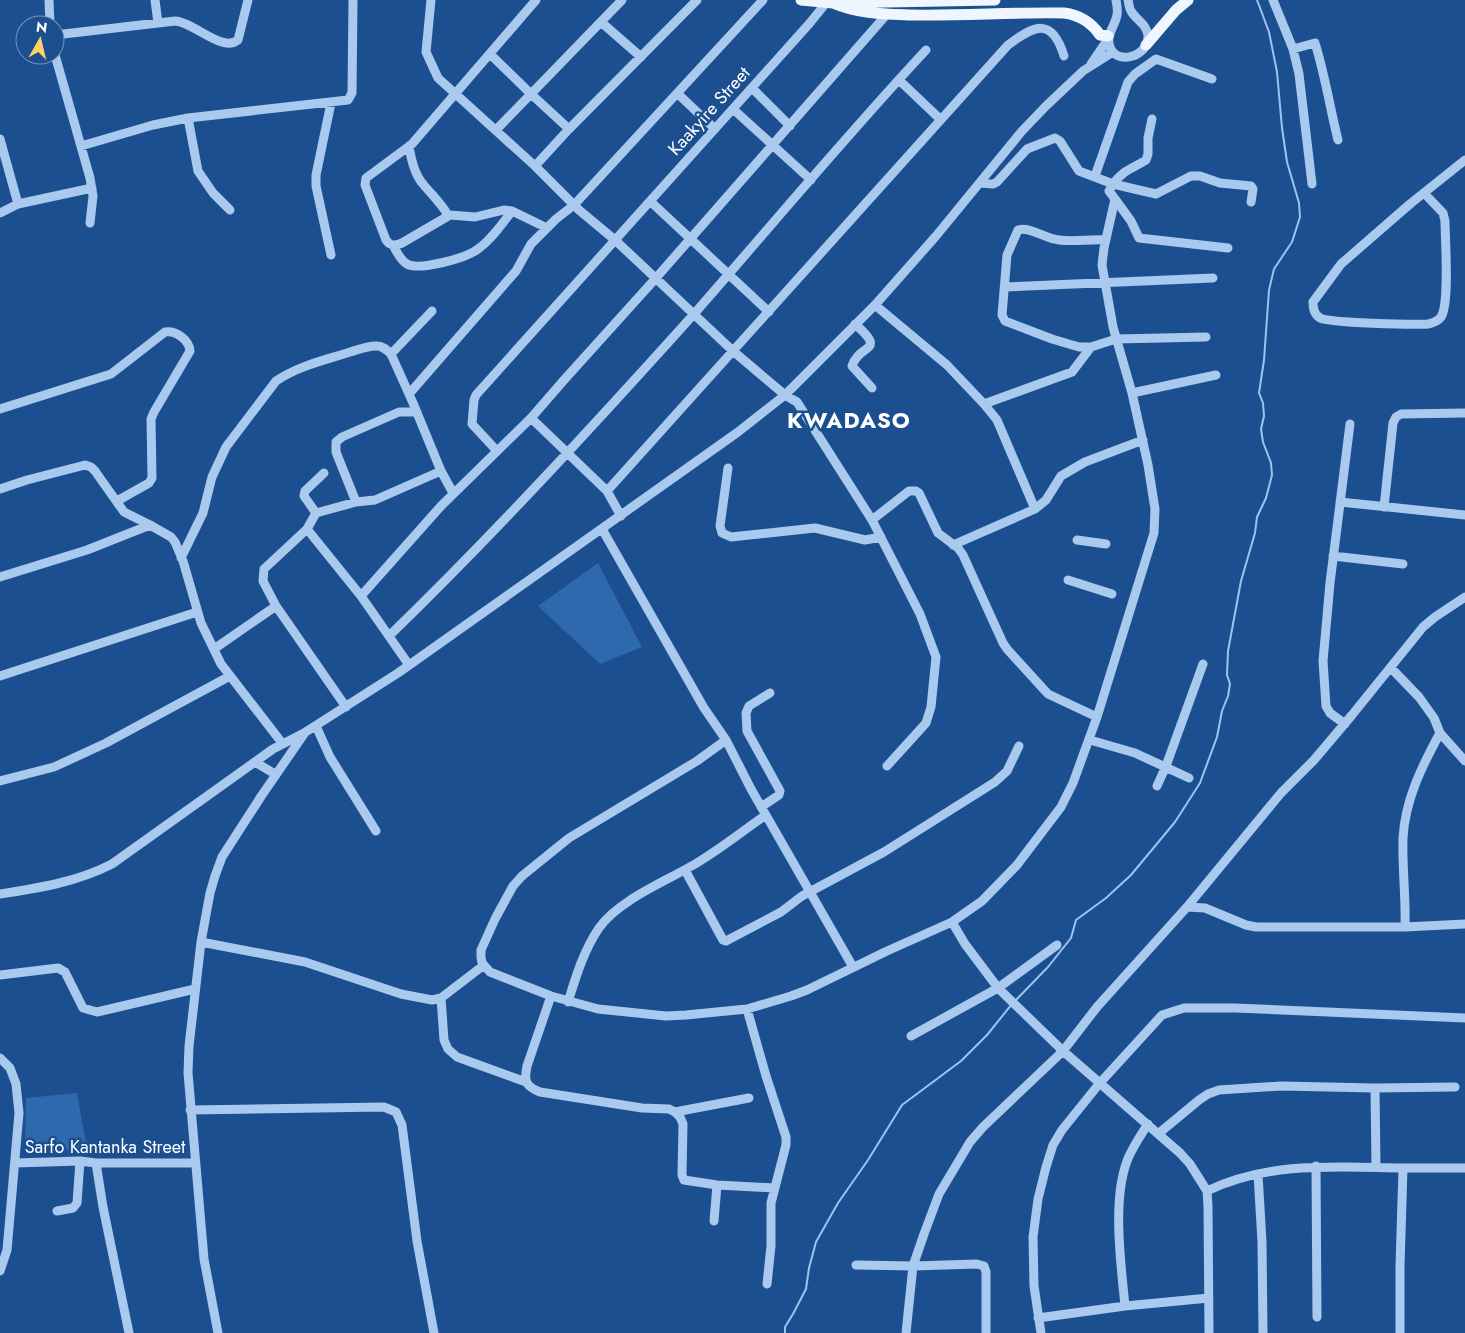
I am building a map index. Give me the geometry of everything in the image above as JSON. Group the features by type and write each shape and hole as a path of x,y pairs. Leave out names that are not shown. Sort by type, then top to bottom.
{"main road":[{"path":"800,0 830,3 995,0"},
{"path":"1146,45 1176,10 1188,0"},
{"path":"830,3 853,11 887,14 947,16 1064,13 1081,16 1100,35 1108,37"}],"street":[{"path":"49,0 50,15"},
{"path":"155,0 158,23"},
{"path":"65,34 181,21 221,42 235,43 241,34 248,0"},
{"path":"81,146 153,125 188,118 348,100 352,93 353,0"},
{"path":"431,0 426,56 438,78 733,351 785,395 797,402 872,520 920,614 936,657 931,706 926,723 887,766"},
{"path":"512,211 490,240 476,251 461,258 421,266 408,265 402,260 393,245 386,240 365,185 366,178 409,146 536,0"},
{"path":"496,130 622,0"},
{"path":"535,166 568,129 697,0"},
{"path":"409,394 516,271 531,244 574,205 763,0"},
{"path":"1090,66 1108,37 1117,16 1116,0"},
{"path":"1108,37 1109,47 1112,52 1121,57 1131,57 1140,53 1146,45 1147,30 1132,13 1128,0"},
{"path":"1273,0 1293,49 1302,92 1312,184"},
{"name":"Kaakyire Street","path":"497,452 472,424 471,419 476,395 809,24 830,3"},
{"path":"361,596 453,493 531,418 691,239 887,14"},
{"path":"601,22 641,58"},
{"path":"607,490 1008,45 1036,28 1048,29 1060,43 1064,56"},
{"path":"1293,49 1315,44 1338,140"},
{"path":"389,636 463,564 568,452 693,314 926,50"},
{"path":"0,894 50,886 100,870 112,864 282,743 316,726 409,665 738,432 785,395 875,305 917,258 1028,125 1076,78 1090,66 1112,52"},
{"path":"490,54 568,129"},
{"path":"1095,176 1128,82 1135,74 1156,59 1212,79"},
{"path":"58,65 92,188 90,223"},
{"path":"899,80 940,119"},
{"path":"752,88 790,126"},
{"path":"677,93 715,129"},
{"path":"330,103 317,166 316,181 331,255"},
{"path":"733,109 811,180"},
{"path":"188,118 198,171 213,193 230,210"},
{"path":"1152,119 1146,160 1120,175 1109,192 1131,221 1139,238 1228,248"},
{"path":"980,182 997,182 1027,149 1052,138 1060,140 1079,171 1114,184 1156,194 1186,177 1196,176 1220,183 1251,186 1253,189 1251,202"},
{"path":"0,139 18,204"},
{"path":"409,146 415,172 422,183 438,199 448,215"},
{"path":"1424,193 1442,212 1445,221 1446,304 1440,318 1435,322 1427,324 1331,321 1316,315 1313,302 1335,271 1392,219 1424,193 1465,160"},
{"path":"0,213 18,204 92,188"},
{"path":"726,740 697,761 569,838 522,876 513,886 481,950 480,957 490,972 568,1002 598,1008 666,1016 686,1016 747,1009 791,996 952,922 982,901 1012,871 1054,819 1067,796 1090,740 1154,533 1154,509 1143,440 1132,393 1116,339 1102,265 1115,199"},
{"path":"650,201 769,312"},
{"path":"393,245 402,243 448,215 475,217 504,210 512,211 547,228"},
{"path":"1106,240 1059,240 1023,229 1018,230 1008,255 1002,315 1005,320 1072,346 1092,347 1116,339 1206,337"},
{"path":"1005,287 1214,278"},
{"path":"875,305 947,365 997,420 1035,509"},
{"path":"391,354 432,311"},
{"path":"855,324 869,336 871,341 870,347 853,362 852,366 872,388"},
{"path":"0,409 110,374 148,343 165,332 172,331 176,333 188,343 190,351 151,419 152,478 149,483 117,501"},
{"path":"181,558 203,513 212,477 226,448 276,381 287,373 313,363 362,349 377,346 384,348 391,354 418,412 441,471 453,493"},
{"path":"984,404 1068,374 1092,347"},
{"path":"1132,393 1216,375"},
{"path":"356,502 336,452 336,442 342,437 399,412 418,412"},
{"path":"1384,507 1393,423 1396,417 1401,414 1465,412"},
{"path":"531,418 607,490 621,516"},
{"path":"1345,724 1330,713 1326,706 1324,661 1334,556 1350,424"},
{"path":"953,545 1035,509 1046,500 1061,476 1085,462 1143,440"},
{"path":"0,489 85,465 95,471 126,514 150,525 173,539 181,558 197,612 221,664 282,743"},
{"path":"728,468 720,526 722,533 731,537 815,528 865,540 881,537"},
{"path":"346,707 276,606 263,581 264,569 307,529 316,513 356,502 375,500 441,471"},
{"path":"316,513 304,496 305,491 324,473"},
{"path":"872,520 910,491 919,493 938,533 963,555 1007,649 1048,694 1097,717"},
{"path":"1340,502 1465,515"},
{"path":"0,577 87,550 150,525"},
{"path":"307,529 361,596 409,665"},
{"path":"602,529 704,708 726,740 766,816 854,967"},
{"path":"1077,540 1106,544"},
{"path":"1334,556 1403,564"},
{"path":"1068,580 1112,594"},
{"path":"906,1333 913,1266 939,1194 970,1142 983,1126 1062,1051 1097,1007 1187,907 1281,793 1345,724 1423,627 1465,597"},
{"path":"214,649 276,606"},
{"path":"0,676 197,612"},
{"path":"1157,786 1203,664"},
{"path":"1391,668 1419,697 1434,718 1440,733 1465,761"},
{"path":"0,782 54,767 230,676"},
{"path":"762,807 779,795 780,791 747,731 746,713 749,706 770,693"},
{"path":"316,726 330,757 376,831"},
{"path":"218,1333 204,1259 188,1073 189,1046 201,942 210,893 222,857 275,774 304,733"},
{"path":"1405,927 1404,837 1408,806 1420,770 1440,733"},
{"path":"1090,740 1130,751 1189,778"},
{"path":"685,870 723,940 726,941 781,912 802,896 884,852 995,782 1007,771 1020,746"},
{"path":"255,762 275,774"},
{"path":"568,1002 582,959 600,927 610,915 632,899 685,870 766,816"},
{"path":"1187,907 1205,908 1251,927 1405,927 1465,924"},
{"path":"952,922 965,944 998,988 1062,1051 1180,1153 1190,1164 1207,1191 1209,1333"},
{"path":"201,942 305,962 401,994 432,1000 441,998 484,965"},
{"path":"911,1036 998,988 1057,945"},
{"path":"0,975 58,968 65,972 83,1008 97,1012 195,989"},
{"path":"551,996 527,1066 526,1082 530,1088 540,1092 675,1112 680,1117 682,1124 682,1178 688,1182 774,1188"},
{"path":"441,998 444,1040 448,1050 457,1057 526,1082"},
{"path":"1041,1333 1032,1262 1033,1237 1038,1199 1053,1145 1062,1130 1099,1084 1162,1015 1184,1008 1268,1009 1386,1016 1465,1018"},
{"path":"747,1009 786,1137 786,1145 774,1188 770,1212 767,1284"},
{"path":"0,1058 10,1068 16,1084 18,1113 7,1250 0,1271"},
{"path":"1158,1134 1199,1100 1219,1090 1281,1086 1455,1087"},
{"path":"1375,1088 1376,1167"},
{"path":"675,1112 749,1098"},
{"path":"190,1110 384,1108 396,1112 402,1125 417,1241 434,1333"},
{"path":"1125,1306 1120,1233 1120,1193 1127,1162 1148,1124"},
{"path":"57,1211 73,1208 77,1204 80,1161"},
{"name":"Sarfo Kantanka Street","path":"15,1163 80,1161 96,1163 195,1164"},
{"path":"96,1163 128,1333"},
{"path":"1207,1191 1236,1179 1280,1170 1316,1166 1465,1168"},
{"path":"1316,1166 1318,1316"},
{"path":"1400,1333 1403,1168"},
{"path":"1258,1174 1262,1228 1263,1333"},
{"path":"714,1221 717,1185"},
{"path":"856,1265 977,1264 984,1266 986,1272 986,1333"},
{"path":"1038,1318 1125,1306 1209,1298"}],"shaded area":[{"path":"598,563 642,647 600,664 538,606"},
{"path":"77,1093 87,1149 25,1151 26,1098"}],"waterway":[{"path":"1015,1001 1048,967 1071,938 1076,920 1106,898 1131,875 1175,822 1200,783 1217,737 1222,711 1228,696 1230,684 1227,675 1228,651 1241,581 1255,533 1257,517 1266,498 1272,475 1271,463 1263,442 1261,429 1264,416 1263,403 1259,393 1264,360 1269,290 1274,269 1292,242 1300,217 1299,203 1287,162 1277,72 1269,32 1257,0"},
{"path":"785,1333 785,1327 806,1289 816,1242 838,1203 868,1160 902,1105 961,1061 987,1035 1012,1004"}],"district":[{"name":"KWADASO","path":"849,420"}]}
